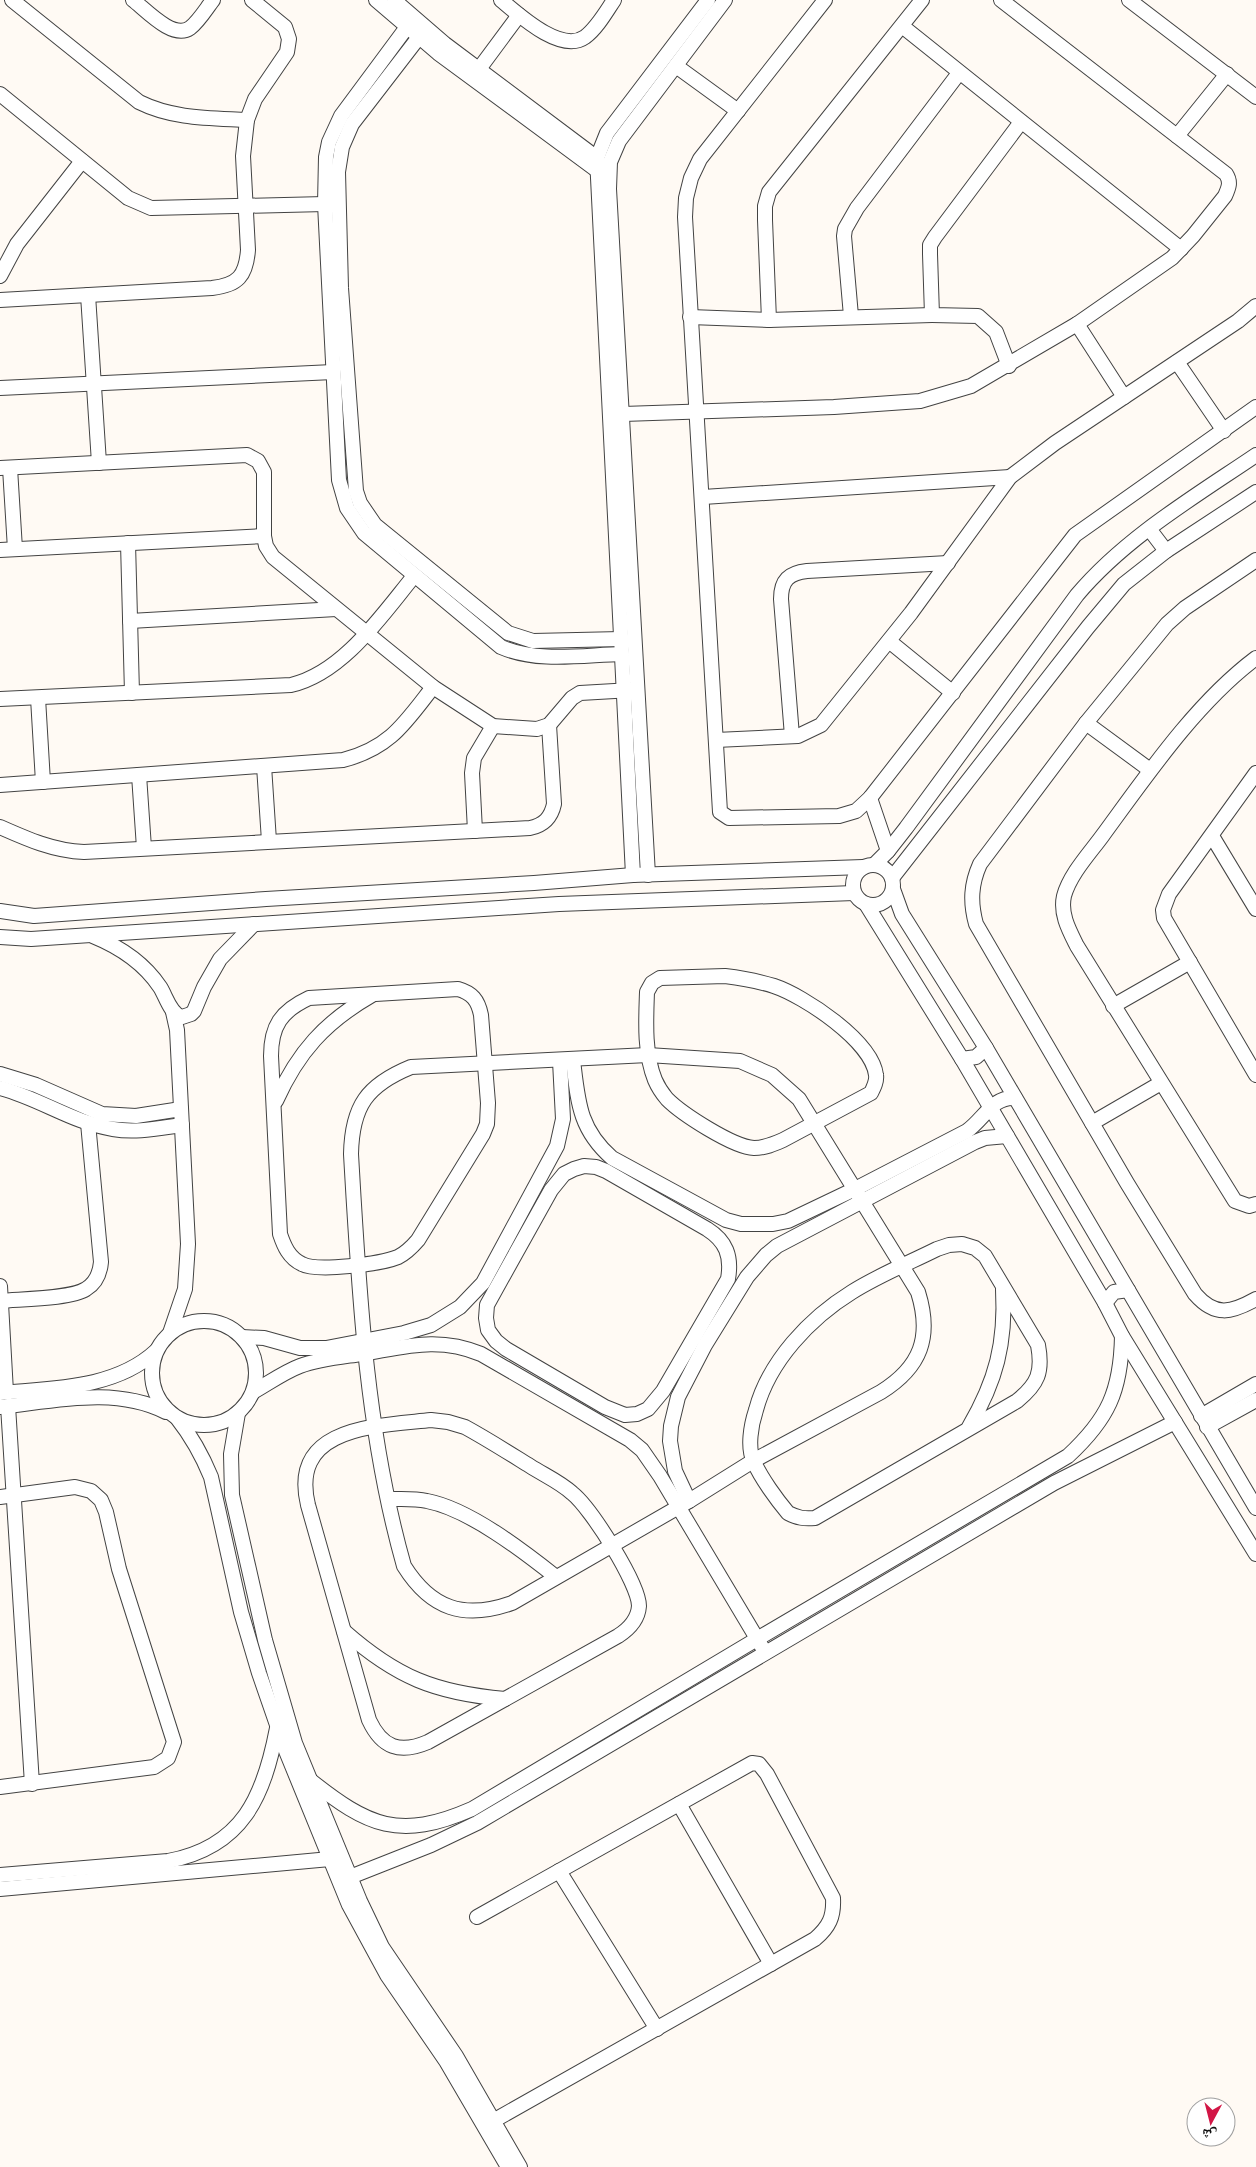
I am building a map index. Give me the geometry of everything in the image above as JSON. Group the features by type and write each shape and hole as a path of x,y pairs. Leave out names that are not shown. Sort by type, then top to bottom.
{"street":[{"path":"12,0 139,102 156,110 174,115 247,120"},
{"path":"133,0 171,30 180,32 195,24 213,0"},
{"path":"0,300 227,286 240,278 247,265 243,156 247,120 255,99 287,52 289,39 285,27 252,0"},
{"path":"376,0 419,37 479,69 558,136"},
{"path":"394,0 441,49 597,165"},
{"path":"501,0 519,15 558,40 568,42 585,36 614,0"},
{"path":"648,875 631,690 622,654 621,639 607,245 610,162 637,106 708,0"},
{"path":"633,875 631,690 622,414 607,245 597,165 608,133 676,66 725,0"},
{"path":"825,0 700,159 691,178 686,198 685,217 690,317 703,497 720,812 726,818 840,816 856,811 870,798 1075,535 1256,407"},
{"path":"769,320 765,206 770,192 922,0"},
{"path":"622,414 834,407 920,401 971,386 1009,366 1077,324 1150,274 1181,249 1225,196 1230,187 1230,180 1219,168 1001,0"},
{"path":"1130,0 1256,96"},
{"path":"479,69 519,15"},
{"path":"902,26 1181,249"},
{"path":"407,27 341,116 334,129 326,157 325,204 354,478 369,529 508,633 533,641 621,639"},
{"path":"419,37 352,124 342,147 338,172 332,368 338,480 347,508 414,576 501,646 516,653 532,656 622,654"},
{"path":"676,66 738,111"},
{"path":"851,316 844,244 846,229 857,208 959,73"},
{"path":"1177,136 1227,74"},
{"path":"0,94 128,198 151,208 325,204"},
{"path":"932,315 930,245 1021,122"},
{"path":"0,276 17,244 82,161"},
{"path":"88,296 99,463"},
{"path":"716,740 806,734 820,725 889,641 1010,477 1055,443 1238,321 1256,306"},
{"path":"690,317 769,320 851,316 978,316 996,332 1009,366"},
{"path":"1077,324 1124,397"},
{"path":"1177,362 1224,431"},
{"path":"0,388 93,380 332,368"},
{"path":"0,380 93,380"},
{"path":"15,549 5,468 247,455 258,461 264,472 264,536 266,546 273,557 433,687 493,726 537,728 549,725 572,698 580,693 631,690"},
{"path":"1256,455 1127,545 1109,560 1077,595 888,851 855,875 853,881 854,892 861,902 872,906 883,903 891,895 893,884 1103,608 1124,584 1166,551 1256,492"},
{"path":"703,497 1010,477"},
{"path":"1150,530 1166,551"},
{"path":"0,550 264,536"},
{"path":"128,543 132,692"},
{"path":"1256,560 1176,615 1086,723 980,864 974,879 972,910 976,924 1092,1123 1195,1294 1202,1302 1212,1308 1223,1311 1235,1310 1256,1299"},
{"path":"792,736 781,598 781,588 786,578 795,572 807,570 948,563"},
{"path":"0,700 291,685 306,681 328,668 367,633 414,576"},
{"path":"130,622 336,608"},
{"path":"889,641 953,693"},
{"path":"1256,658 1227,681 1150,770 1071,879 1063,904 1068,928 1077,946 1235,1201 1249,1206 1256,1204"},
{"path":"0,785 343,760 361,755 378,747 392,736 433,687"},
{"path":"38,698 43,782"},
{"path":"1086,723 1150,770"},
{"path":"0,827 51,848 70,852 530,828 539,826 547,821 552,813 554,804 549,725"},
{"path":"475,831 472,773 474,758 493,726"},
{"path":"264,766 268,842"},
{"path":"1256,773 1169,894 1163,910 1164,918 1256,1075"},
{"path":"139,775 144,848"},
{"path":"870,798 888,851"},
{"path":"1212,836 1256,909"},
{"path":"0,911 34,916 633,875 868,866 885,869 893,884 902,914 986,1048 1256,1508"},
{"path":"530,906 525,894 534,883"},
{"path":"493,886 497,890 498,902 494,908"},
{"path":"0,937 31,939 494,908 854,892"},
{"path":"866,904 962,1059 1086,1270 1122,1336 1256,1554"},
{"path":"173,1012 182,1017 194,1011 204,987 220,960 254,924"},
{"path":"0,1286 3,1392 98,1382 136,1367 156,1351 170,1332 180,1304 187,1273 188,1244 177,1030 173,1012 160,987 136,961 115,946 90,935"},
{"path":"1113,1006 1190,962"},
{"path":"725,976 751,979 775,986 806,1001 840,1026 860,1044 876,1074 876,1084 871,1093 815,1124 769,1146 754,1148 738,1145 725,1138 668,1100 655,1079 648,1055 647,992 652,983 660,978 725,976"},
{"path":"458,989 467,992 479,1006 485,1064 488,1114 485,1129 412,1247 396,1258 313,1268 301,1264 290,1256 280,1234 271,1041 276,1026 284,1014 295,1004 309,998 458,989"},
{"path":"274,1103 287,1076 304,1050 324,1028 348,1009 375,994"},
{"path":"962,1059 976,1057 986,1048"},
{"path":"648,1055 740,1061 772,1075 799,1099 918,1292 924,1310 924,1330 920,1350 911,1367 898,1382 753,1461 684,1504 512,1603 492,1610 471,1612 450,1608 431,1598 415,1584 404,1566 374,1426 364,1347 357,1264 351,1154 352,1131 359,1109 372,1090 390,1076 411,1067 567,1060 648,1055"},
{"path":"567,1060 581,1116 594,1139 612,1158 726,1220 749,1225 788,1221 858,1195 975,1142 996,1136 1007,1136"},
{"path":"253,1392 299,1366 430,1325 460,1307 472,1296 483,1283 550,1159 561,1133 567,1060"},
{"path":"0,1074 36,1085 91,1111 102,1114 130,1116 181,1109"},
{"path":"1092,1123 1161,1083"},
{"path":"0,1088 30,1097 88,1123 126,1131 182,1125"},
{"path":"684,1504 671,1456 671,1426 678,1397 705,1345 746,1277 777,1246 858,1195 967,1131 980,1120 990,1107 1002,1099 1015,1098"},
{"path":"0,1301 74,1294 86,1290 98,1275 101,1262 88,1123"},
{"path":"606,1171 612,1158"},
{"path":"590,1166 606,1171 717,1235 725,1244 729,1255 728,1279 656,1401 648,1409 637,1414 625,1415 605,1407 496,1341 488,1330 486,1318 487,1305 550,1190 564,1174 574,1168 590,1166"},
{"path":"537,1180 550,1190"},
{"path":"717,1235 726,1220"},
{"path":"962,1244 975,1248 985,1256 1003,1286 1038,1345 1041,1361 1038,1377 1030,1390 1017,1400 815,1518 796,1518 788,1513 753,1461 751,1441 753,1420 758,1400 781,1360 802,1334 833,1305 853,1291 902,1266 950,1245 962,1244"},
{"path":"1086,1270 1099,1268 1108,1258"},
{"path":"969,1428 984,1402 995,1374 1002,1345 1004,1316 1003,1286"},
{"path":"1105,1303 1114,1292 1128,1290"},
{"path":"472,1296 487,1305"},
{"path":"32,1784 14,1495 4,1407 94,1397 121,1398 153,1405 195,1424 214,1424 227,1420 238,1413 253,1392 256,1377 256,1363 251,1349 242,1337 225,1325 211,1321 197,1321 183,1325 170,1332"},
{"path":"310,1780 354,1813 377,1822 401,1826 417,1826 449,1819 472,1809 1068,1456 1088,1438 1104,1415 1115,1390 1122,1364 1122,1336"},
{"path":"242,1337 264,1338 288,1345 313,1349 426,1343 463,1346 481,1354 617,1431 636,1445 652,1462 684,1504 766,1653"},
{"path":"156,1351 151,1370 152,1384 157,1398 195,1443 211,1477 245,1626 300,1788 330,1859 373,1952 446,2061 508,2167"},
{"path":"1204,1422 1253,1393"},
{"path":"238,1413 231,1454 232,1495 269,1658 295,1743 370,1925 386,1955 456,2056 520,2167"},
{"path":"617,1431 625,1415"},
{"path":"431,1420 448,1422 465,1427 572,1493 592,1513 611,1546 638,1597 639,1609 635,1620 628,1630 415,1748 400,1748 386,1743 375,1733 369,1720 308,1505 304,1489 306,1473 311,1458 322,1446 335,1437 374,1426 431,1420"},
{"path":"350,1876 431,1845 477,1824 1054,1482 1175,1422"},
{"path":"0,1497 81,1488 91,1491 101,1500 106,1512 119,1569 174,1742 168,1758 154,1767 0,1787"},
{"path":"389,1499 418,1500 447,1507 501,1537 556,1577"},
{"path":"344,1631 371,1654 401,1674 434,1688 469,1696 505,1699"},
{"path":"0,1875 168,1861 187,1857 205,1850 229,1833 256,1799 268,1772 278,1727"},
{"path":"477,1917 752,1763 759,1764 767,1774 828,1885 833,1898 834,1910 832,1920 825,1931 815,1939 493,2121"},
{"path":"679,1804 772,1964"},
{"path":"0,1889 330,1859"},
{"path":"559,1871 656,2029"}]}
